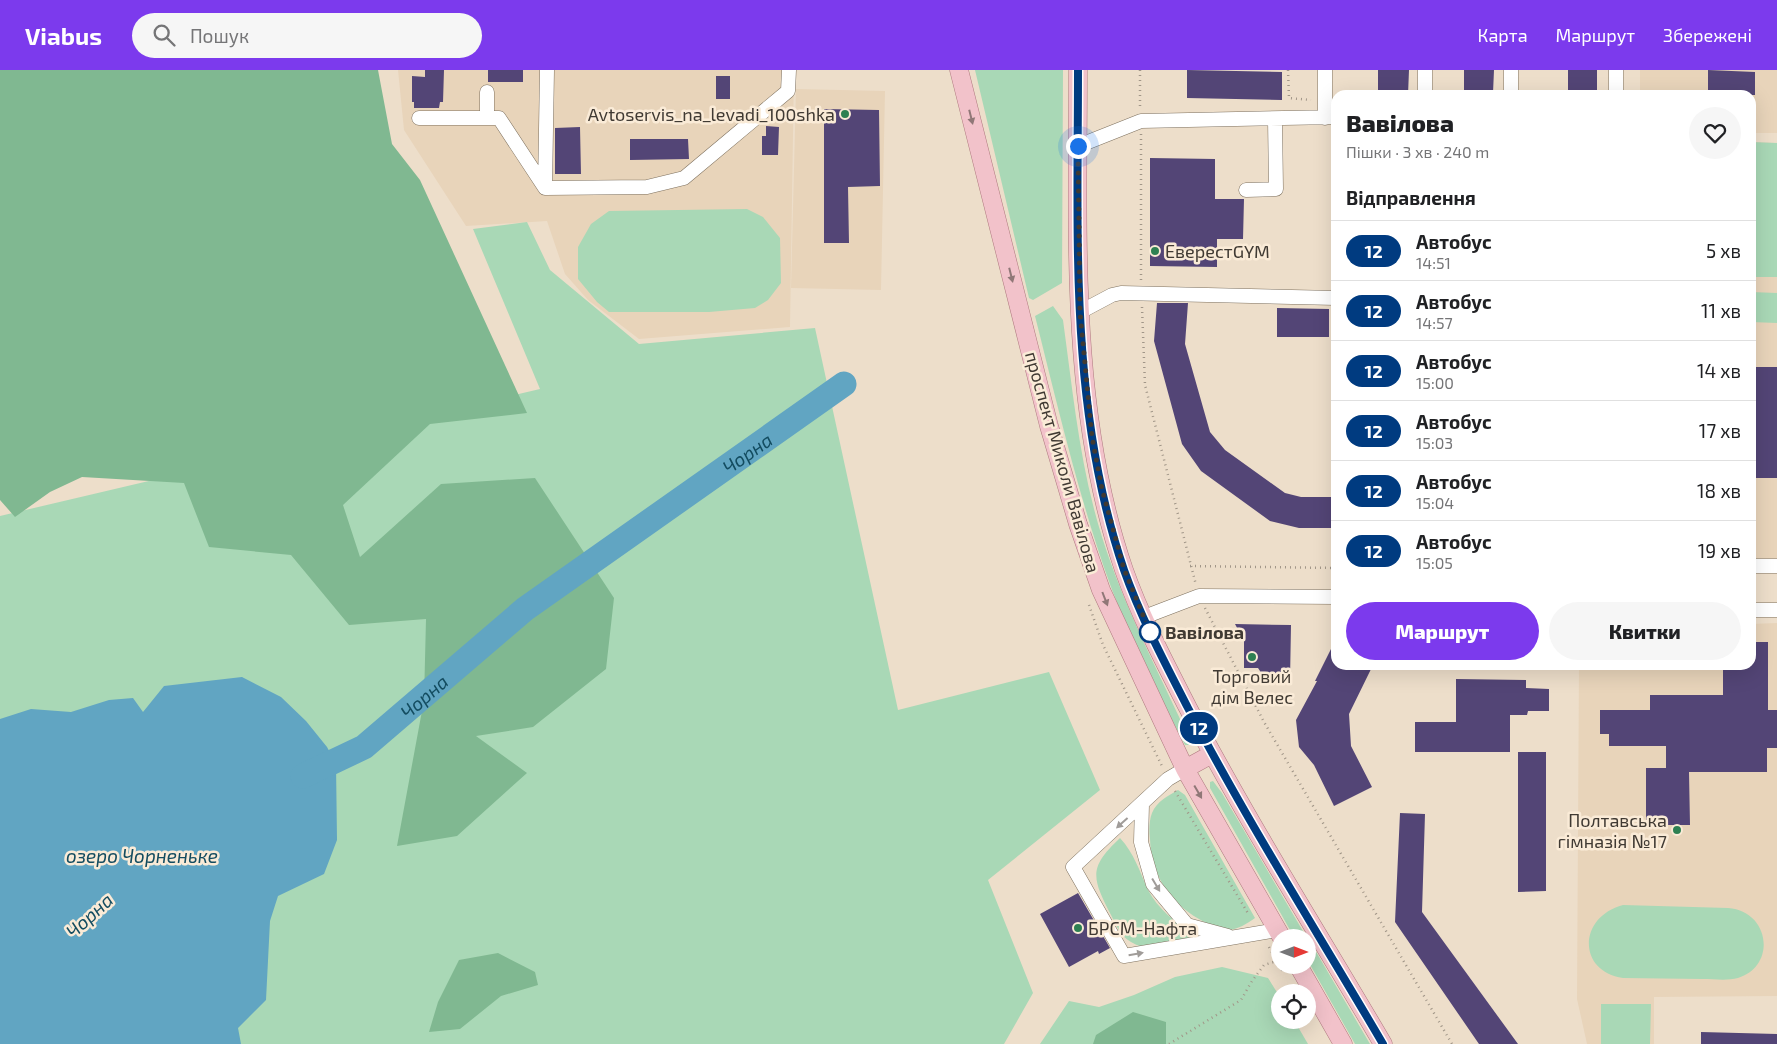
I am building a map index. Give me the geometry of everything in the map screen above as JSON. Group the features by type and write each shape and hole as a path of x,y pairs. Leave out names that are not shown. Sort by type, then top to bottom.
{"main road":[{"name":"проспект Миколи Вавілова","path":"959,70 1050,426 1078,524 1109,608 1185,769 1277,929"},
{"name":"проспект Миколи Вавілова","path":"1078,70 1080,312 1091,428 1102,489 1124,569 1144,617 1212,754 1383,1044"},
{"path":"1185,769 1212,754"},
{"path":"1294,974 1343,1044"}],"street":[{"path":"545,188 547,70"},
{"path":"545,188 647,187 684,178 788,91 790,70"},
{"path":"1078,146 1140,122 1331,117 1325,100 1325,70"},
{"path":"1425,70 1425,90"},
{"path":"1511,70 1511,90"},
{"path":"1616,70 1616,90"},
{"path":"487,92 487,118"},
{"path":"419,118 499,118 545,188"},
{"path":"1246,190 1276,189 1275,119"},
{"path":"1080,312 1112,295 1141,292 1331,298"},
{"path":"1756,566 1777,566"},
{"path":"1144,617 1199,596 1331,597"},
{"path":"1756,610 1777,610"},
{"path":"1185,769 1168,779 1073,867 1124,956 1233,937 1271,935"},
{"path":"1142,804 1141,842 1153,884 1188,925 1233,937"}],"path":[{"path":"1140,70 1141,292 1145,385 1199,596 1264,722 1452,1044"},
{"path":"1288,70 1290,99 1325,100"},
{"path":"1190,566 1331,568"},
{"path":"1169,1044 1241,1000 1252,980 1264,965 1271,963"}],"shaded area":[{"path":"398,70 794,70 790,327 639,339 588,300 565,274 547,221 466,226 404,130"},
{"path":"1640,70 1777,70 1777,133 1756,133 1756,90 1640,90"},
{"path":"796,89 885,91 881,290 791,288"},
{"path":"1756,142 1777,143 1777,558 1756,558"},
{"name":"Полтавська гімназія №17","path":"1777,623 1777,996 1654,997 1654,1044 1587,1044 1577,999 1579,670 1756,670 1756,624"}],"green space":[{"path":"0,70 378,70 392,144 420,180 527,413 430,424 343,505 360,557 441,484 535,478 614,598 606,669 533,727 476,736 527,773 457,836 397,846 424,700 426,619 349,625 291,555 209,547 184,483 82,477 50,492 15,517 0,500"},
{"path":"975,70 1063,70 1062,283 1033,300 1029,298"},
{"path":"1756,142 1777,143 1777,277 1756,277"},
{"path":"747,209 763,217 780,238 781,283 768,300 755,308 709,312 609,312 597,302 578,279 578,247 591,224 609,211"},
{"path":"527,222 550,270 639,344 815,328 898,710 1049,672 1100,790 988,880 1033,993 1004,1044 0,1044 0,516 540,389 473,229"},
{"path":"1756,292 1777,293 1777,323 1756,322"},
{"path":"1053,306 1063,320 1083,457 1094,511 1102,537 1131,614 1190,740 1189,745 1185,745 1136,647 1099,554 1070,453 1035,316"},
{"path":"1213,781 1222,793 1302,929 1289,929 1210,788 1210,782"},
{"path":"1178,790 1185,795 1255,918 1239,928 1231,930 1220,929 1209,925 1188,912 1171,895 1158,875 1151,852 1149,829 1151,816 1160,802"},
{"path":"1120,838 1133,856 1152,897 1168,915 1193,934 1191,941 1161,947 1145,947 1131,942 1119,930 1100,892 1096,874 1102,857"},
{"path":"1623,905 1728,908 1742,911 1753,919 1760,928 1763,951 1759,962 1750,972 1734,979 1623,978 1608,973 1597,965 1591,955 1589,943 1591,932 1598,920 1608,911"},
{"path":"1316,952 1370,1044 1355,1044 1315,974"},
{"path":"498,953 535,972 538,985 501,996 460,1029 429,1032 438,1002 459,960"},
{"path":"1222,967 1268,978 1272,984 1271,1029 1299,1029 1308,1044 1040,1044 1069,1001 1099,1007 1134,995 1175,977"},
{"path":"1601,1004 1651,1004 1650,1044 1601,1044"},
{"path":"1133,1012 1166,1022 1166,1044 1093,1044 1096,1035"}],"water":[{"name":"озеро Чорненьке","path":"242,677 281,697 306,721 327,747 336,764 337,840 324,874 278,896 270,921 266,1000 238,1028 241,1044 0,1044 0,719 31,709 71,712 109,700 133,698 143,712 164,686"}],"building":[{"path":"425,70 444,70 443,102 440,102 439,108 414,108 414,102 412,102 412,76 425,77"},
{"path":"488,70 523,70 523,82 488,82"},
{"path":"1187,70 1282,72 1282,100 1187,98"},
{"path":"1378,70 1409,70 1408,90 1378,90"},
{"path":"1464,70 1494,70 1493,90 1464,90"},
{"path":"1568,70 1597,70 1597,90 1568,90"},
{"path":"1708,70 1755,72 1755,90 1708,90"},
{"path":"716,76 730,76 730,99 716,99"},
{"path":"824,109 879,110 880,186 848,187 849,243 824,243"},
{"path":"766,126 779,127 778,155 762,155 762,136 766,136"},
{"path":"580,127 581,174 555,174 555,128"},
{"path":"630,139 688,139 689,159 630,160"},
{"path":"1150,158 1215,159 1215,199 1244,199 1243,239 1217,239 1217,267 1150,266"},
{"path":"1157,303 1188,303 1185,344 1210,432 1225,450 1285,493 1301,497 1331,497 1331,528 1299,528 1270,521 1201,471 1182,444 1154,341"},
{"path":"1277,308 1329,309 1329,337 1277,337"},
{"path":"1756,367 1777,367 1777,478 1756,478"},
{"path":"1235,624 1291,625 1290,681 1266,680 1258,668 1244,668 1244,641"},
{"name":"Полтавська гімназія №17","path":"1756,642 1768,642 1768,710 1777,710 1777,748 1767,748 1767,772 1689,772 1690,825 1660,825 1660,820 1646,820 1646,768 1666,768 1666,746 1609,746 1609,734 1600,734 1600,710 1650,710 1650,695 1723,695 1723,670 1756,670"},
{"path":"1331,649 1331,670 1371,670 1349,714 1351,746 1372,787 1334,806 1314,765 1299,747 1296,720 1317,681 1315,681"},
{"path":"1456,679 1526,680 1526,688 1549,689 1549,711 1528,711 1527,715 1510,715 1510,752 1415,752 1415,722 1456,722"},
{"path":"1518,752 1546,752 1546,891 1518,892"},
{"path":"1400,813 1425,814 1422,912 1518,1044 1479,1044 1395,922"},
{"path":"1078,893 1110,948 1099,954 1098,951 1069,967 1040,914"},
{"path":"1701,1032 1777,1034 1777,1044 1701,1044"}],"waterway":[{"name":"Чорна","path":"303,776 364,747 525,609 844,384"}],"bus line":[{"name":"12","path":"1078,70 1080,312 1084,369 1092,437 1102,489 1124,569 1162,657 1212,754 1383,1044"}],"place":[{"name":"Avtoservis_na_levadi_100shka","path":"845,114"},
{"name":"ЕверестGYM","path":"1155,251"},
{"name":"Вавілова","path":"1150,632"},
{"name":"Торговий дім Велес","path":"1252,657"},
{"name":"Полтавська гімназія №17","path":"1677,830"},
{"name":"БРСМ-Нафта","path":"1078,928"}],"route":[{"path":"1078,146 1080,312 1092,437 1102,489 1124,569 1150,632"}]}
